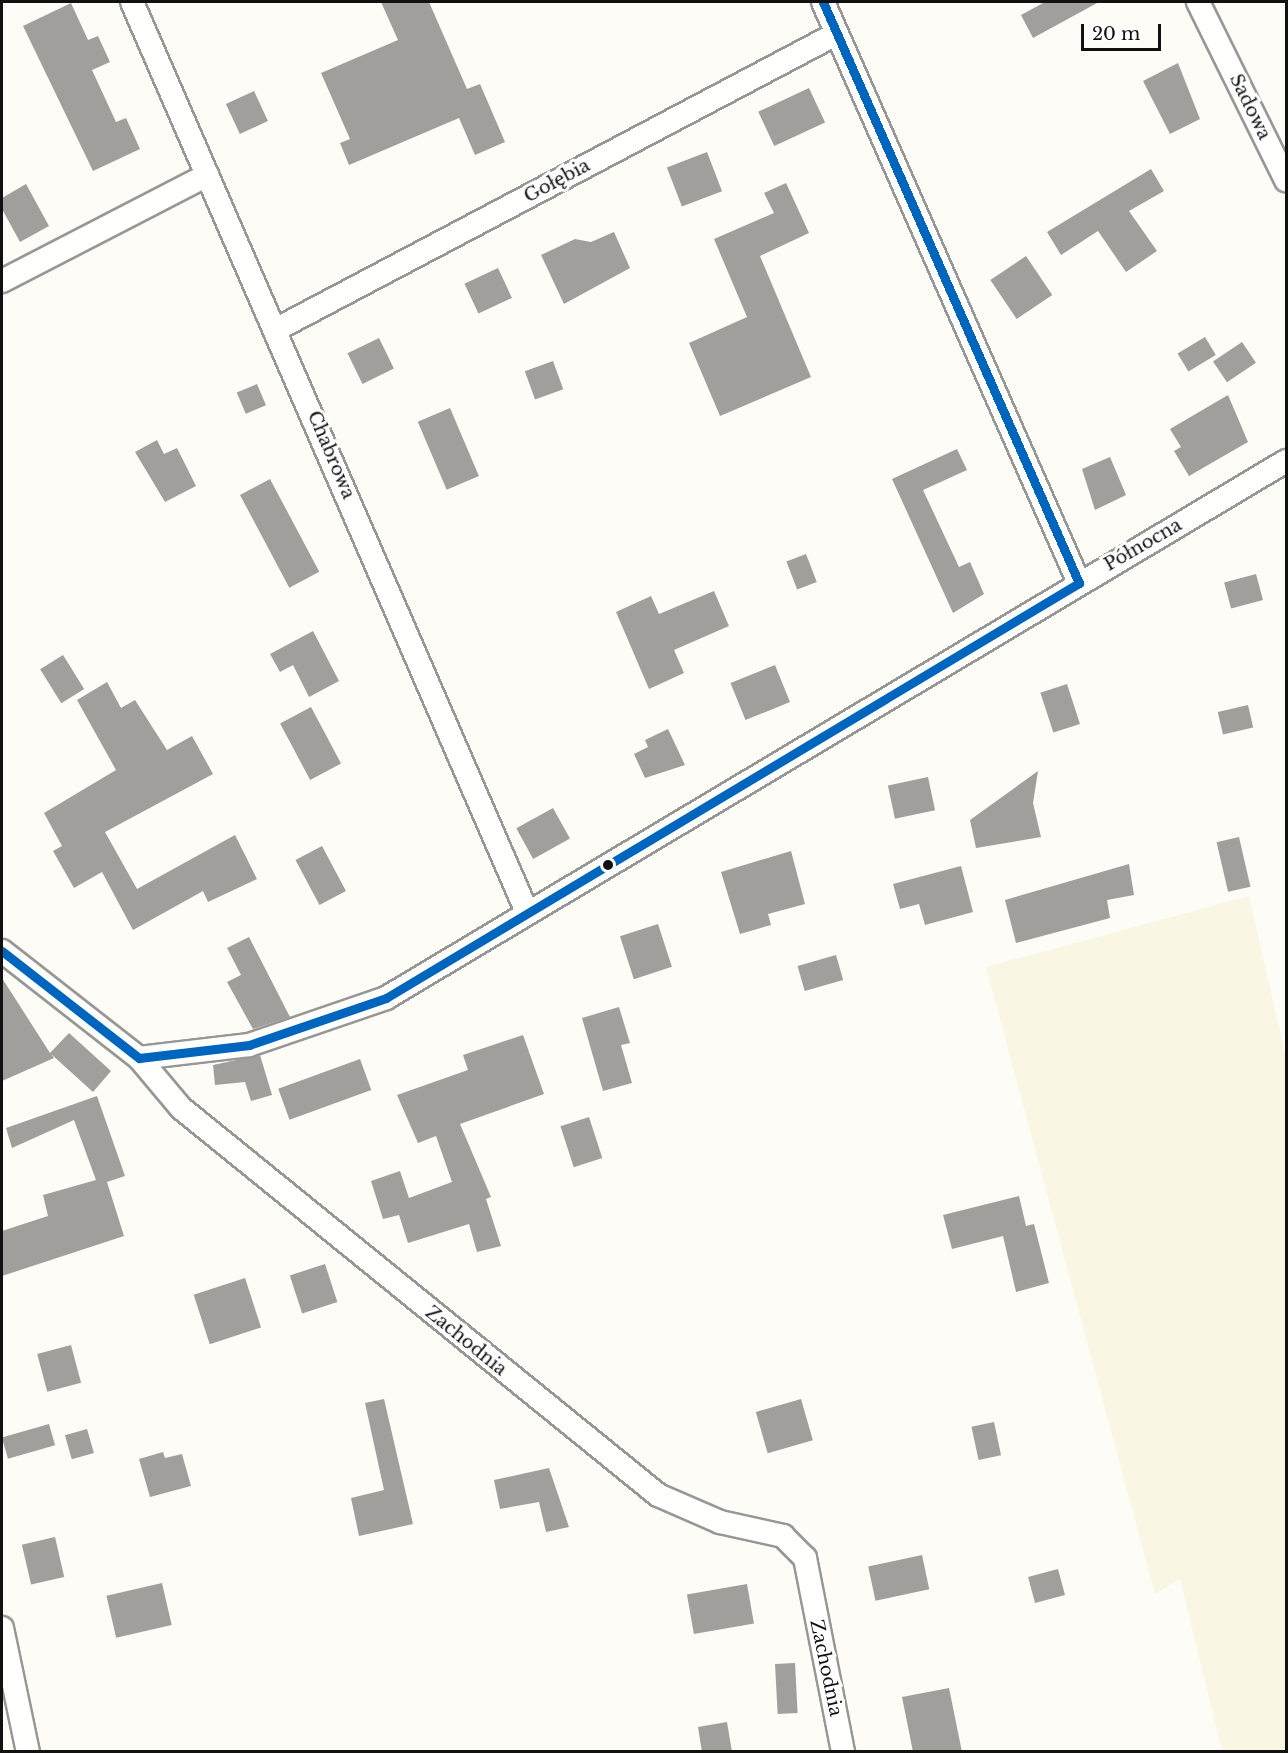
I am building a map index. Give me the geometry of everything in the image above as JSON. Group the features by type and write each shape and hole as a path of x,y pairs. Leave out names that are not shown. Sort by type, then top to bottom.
{"street":[{"name":"Chabrowa","path":"132,2 207,176 277,329 526,910"},
{"path":"823,2 1078,583"},
{"name":"Sadowa","path":"1198,2 1287,180"},
{"name":"Gołębia","path":"277,329 836,34"},
{"path":"2,281 207,176"},
{"name":"Północna","path":"139,1058 249,1045 386,998 526,910 1287,461"},
{"name":"Zachodnia","path":"2,951 139,1058 181,1108 658,1495 720,1522 783,1536 805,1558 843,1752"},
{"path":"2,1628 28,1752"}],"shaded area":[{"path":"1249,896 1286,1058 1286,1752 1222,1751 1180,1579 1155,1594 986,967"}],"building":[{"path":"381,2 429,2 467,89 480,84 505,142 475,155 459,118 349,165 340,143 350,139 321,73 398,40"},
{"path":"1045,2 1099,2 1033,38 1021,15"},
{"path":"71,3 88,40 98,36 110,62 92,70 116,122 126,118 140,149 93,171 23,26"},
{"path":"1178,63 1200,119 1170,134 1143,81"},
{"path":"809,88 825,122 774,146 758,112"},
{"path":"254,91 268,121 240,134 226,104"},
{"path":"707,152 722,191 682,207 667,167"},
{"path":"1151,169 1164,191 1129,211 1157,251 1126,272 1098,231 1061,255 1047,232"},
{"path":"786,183 809,233 760,256 811,377 720,416 689,343 747,317 714,239 774,213 764,193"},
{"path":"26,184 49,226 20,242 2,209 2,198"},
{"path":"614,232 630,268 564,304 541,255 575,239 591,242"},
{"path":"1026,256 1052,295 1017,319 990,280"},
{"path":"498,268 512,298 478,314 464,284"},
{"path":"1205,337 1216,355 1188,371 1178,353"},
{"path":"379,338 394,369 362,384 348,353"},
{"path":"1242,342 1256,363 1227,382 1213,362"},
{"path":"553,361 563,389 535,399 525,371"},
{"path":"257,384 266,405 246,414 237,393"},
{"path":"1228,395 1248,442 1189,476 1174,451 1181,447 1170,429"},
{"path":"450,408 479,476 447,490 418,422"},
{"path":"157,440 164,454 177,448 196,486 165,502 135,452"},
{"path":"957,449 967,470 923,490 959,567 970,562 984,594 953,613 892,479"},
{"path":"1110,457 1126,495 1095,510 1082,469"},
{"path":"270,479 319,572 289,588 240,495"},
{"path":"806,554 817,582 797,590 786,562"},
{"path":"1256,574 1263,600 1231,609 1224,583"},
{"path":"714,591 729,626 674,650 684,673 649,689 616,612 651,596 659,614"},
{"path":"313,631 339,681 309,697 293,665 280,672 270,654"},
{"path":"63,655 84,689 61,703 40,669"},
{"path":"775,665 790,702 745,720 730,683"},
{"path":"107,682 121,708 135,700 167,750 192,736 213,774 105,832 137,889 235,835 257,879 208,902 203,891 133,930 102,872 74,888 53,851 62,846 44,813 116,770 77,700"},
{"path":"1067,684 1080,724 1053,733 1040,693"},
{"path":"1248,705 1253,727 1223,734 1218,712"},
{"path":"311,707 341,764 310,780 280,723"},
{"path":"668,729 685,765 645,778 634,754 648,747 645,740"},
{"path":"1038,771 1033,803 1041,837 976,848 970,820"},
{"path":"928,777 935,810 895,819 888,786"},
{"path":"553,808 570,839 533,859 516,828"},
{"path":"1239,837 1250,887 1228,892 1217,842"},
{"path":"322,846 346,891 319,905 296,860"},
{"path":"791,851 805,904 768,914 771,925 740,934 721,872"},
{"path":"1129,864 1134,895 1107,900 1110,918 1016,943 1005,900"},
{"path":"961,866 973,912 925,925 919,904 900,909 893,884"},
{"path":"658,924 672,967 634,979 620,936"},
{"path":"249,937 290,1017 253,1029 227,982 241,975 227,948"},
{"path":"836,955 843,980 805,991 798,966"},
{"path":"2,978 50,1053 69,1033 111,1071 93,1092 51,1054 54,1058 2,1081"},
{"path":"619,1007 630,1043 621,1045 632,1083 603,1091 582,1018"},
{"path":"523,1035 544,1094 460,1124 491,1197 486,1199 501,1246 477,1252 469,1224 408,1243 399,1215 383,1219 371,1181 400,1171 409,1198 452,1182 436,1136 418,1143 397,1095 468,1070 463,1055"},
{"path":"260,1055 272,1095 251,1101 245,1082 215,1085 213,1065"},
{"path":"360,1059 371,1090 290,1120 278,1089"},
{"path":"97,1096 125,1176 107,1182 124,1236 2,1276 2,1231 48,1216 43,1195 96,1180 74,1120 12,1148 6,1128"},
{"path":"589,1117 602,1158 574,1167 560,1126"},
{"path":"1019,1196 1026,1226 1034,1224 1049,1283 1016,1292 1003,1236 952,1249 943,1215"},
{"path":"325,1264 337,1302 302,1313 290,1275"},
{"path":"245,1278 261,1327 210,1344 194,1295"},
{"path":"71,1345 81,1383 47,1392 37,1354"},
{"path":"384,1399 413,1524 359,1536 351,1498 384,1490 365,1403"},
{"path":"801,1399 813,1440 768,1453 756,1412"},
{"path":"994,1422 1001,1455 979,1460 972,1427"},
{"path":"49,1424 55,1445 8,1459 2,1437"},
{"path":"87,1429 94,1453 72,1459 65,1435"},
{"path":"163,1452 165,1458 182,1454 191,1486 150,1497 139,1459"},
{"path":"549,1468 569,1527 546,1532 539,1502 500,1509 494,1480"},
{"path":"55,1537 64,1577 31,1585 22,1545"},
{"path":"922,1555 929,1589 875,1601 868,1566"},
{"path":"1058,1569 1065,1595 1035,1603 1028,1577"},
{"path":"162,1583 172,1625 116,1638 106,1596"},
{"path":"747,1584 754,1623 694,1634 687,1595"},
{"path":"795,1663 798,1713 778,1714 775,1664"},
{"path":"949,1688 962,1752 913,1752 902,1697"},
{"path":"727,1722 732,1752 702,1752 698,1727"}],"transit line":[{"path":"823,2 1079,583"},
{"path":"139,1058 249,1045 386,998 1079,583"},
{"path":"2,951 139,1058"}]}
